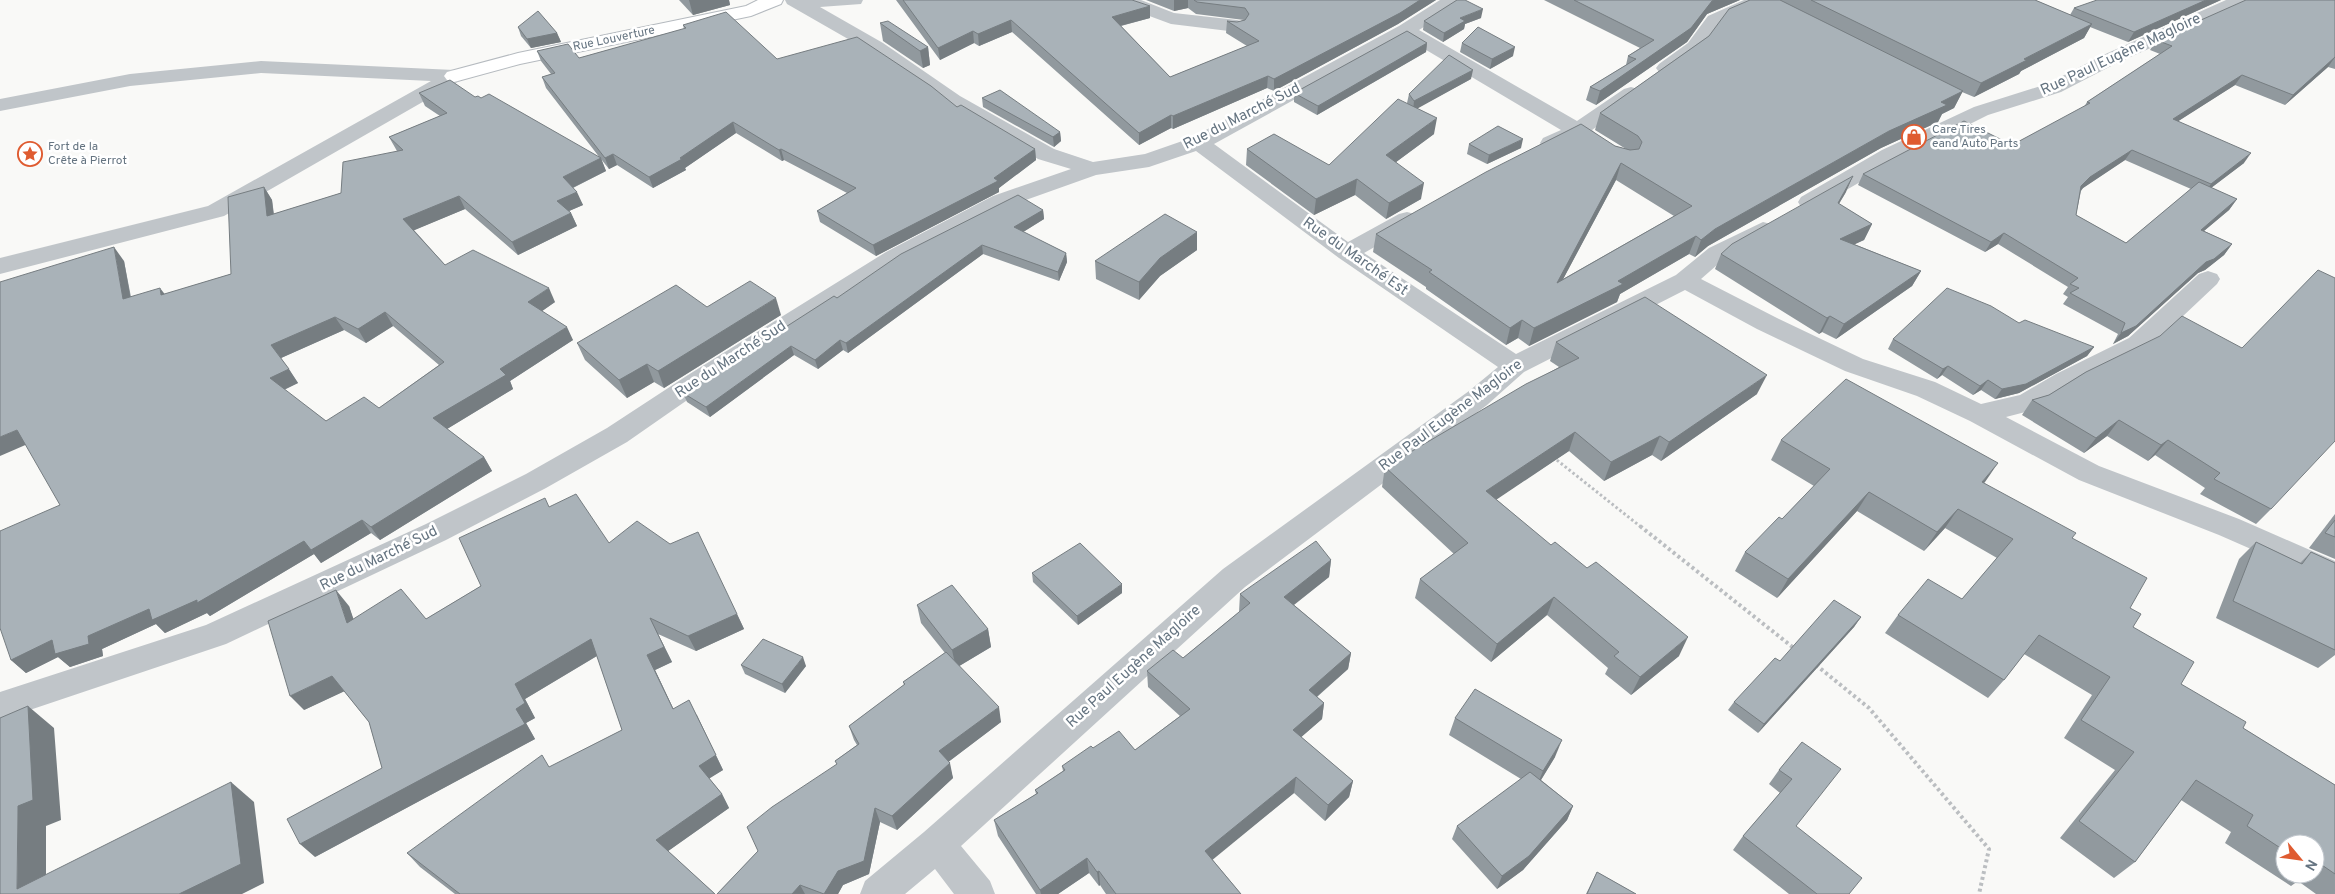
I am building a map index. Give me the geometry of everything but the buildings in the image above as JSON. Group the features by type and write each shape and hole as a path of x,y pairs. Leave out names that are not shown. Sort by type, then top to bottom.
{"main road":[{"name":"Rue Louverture","path":"454,76 518,58 751,10 774,0"}],"street":[{"path":"796,2 854,0"},
{"path":"1124,0 1171,18 1237,26"},
{"name":"Rue du Marché Sud","path":"0,706 215,635 436,532 536,481 617,435 696,381 894,257 1002,201 1092,169 1149,160 1199,143 1406,30 1453,0"},
{"path":"1534,152 1578,130 1694,47 1715,20 1760,0 1778,9"},
{"name":"Rue Paul Eugène Magloire","path":"878,894 938,844 1234,578 1478,398 1515,366 1685,280 1717,253 1752,235 1972,106 2054,88 2108,60 2241,0"},
{"path":"796,2 876,47 953,100 1046,154 1092,169"},
{"path":"1406,30 1609,150"},
{"path":"0,105 130,80 261,67 454,76"},
{"path":"0,266 216,211 454,76"},
{"name":"Rue du Marché Est","path":"1199,143 1347,253 1515,366"},
{"path":"1347,253 1423,211"},
{"path":"1979,414 2028,402 2065,380 2138,344 2208,279"},
{"path":"1685,280 1766,323 1854,365 1926,389 1979,414 2089,473 2229,527 2335,574"},
{"path":"938,844 977,894"}],"path":[{"path":"1549,454 1799,652"},
{"path":"1815,664 1869,708 1989,849 1979,894"}],"place":[{"name":"Care Tires eand Auto Parts","path":"1914,137"},
{"name":"Fort de la Crête à Pierrot","path":"30,154"}]}
